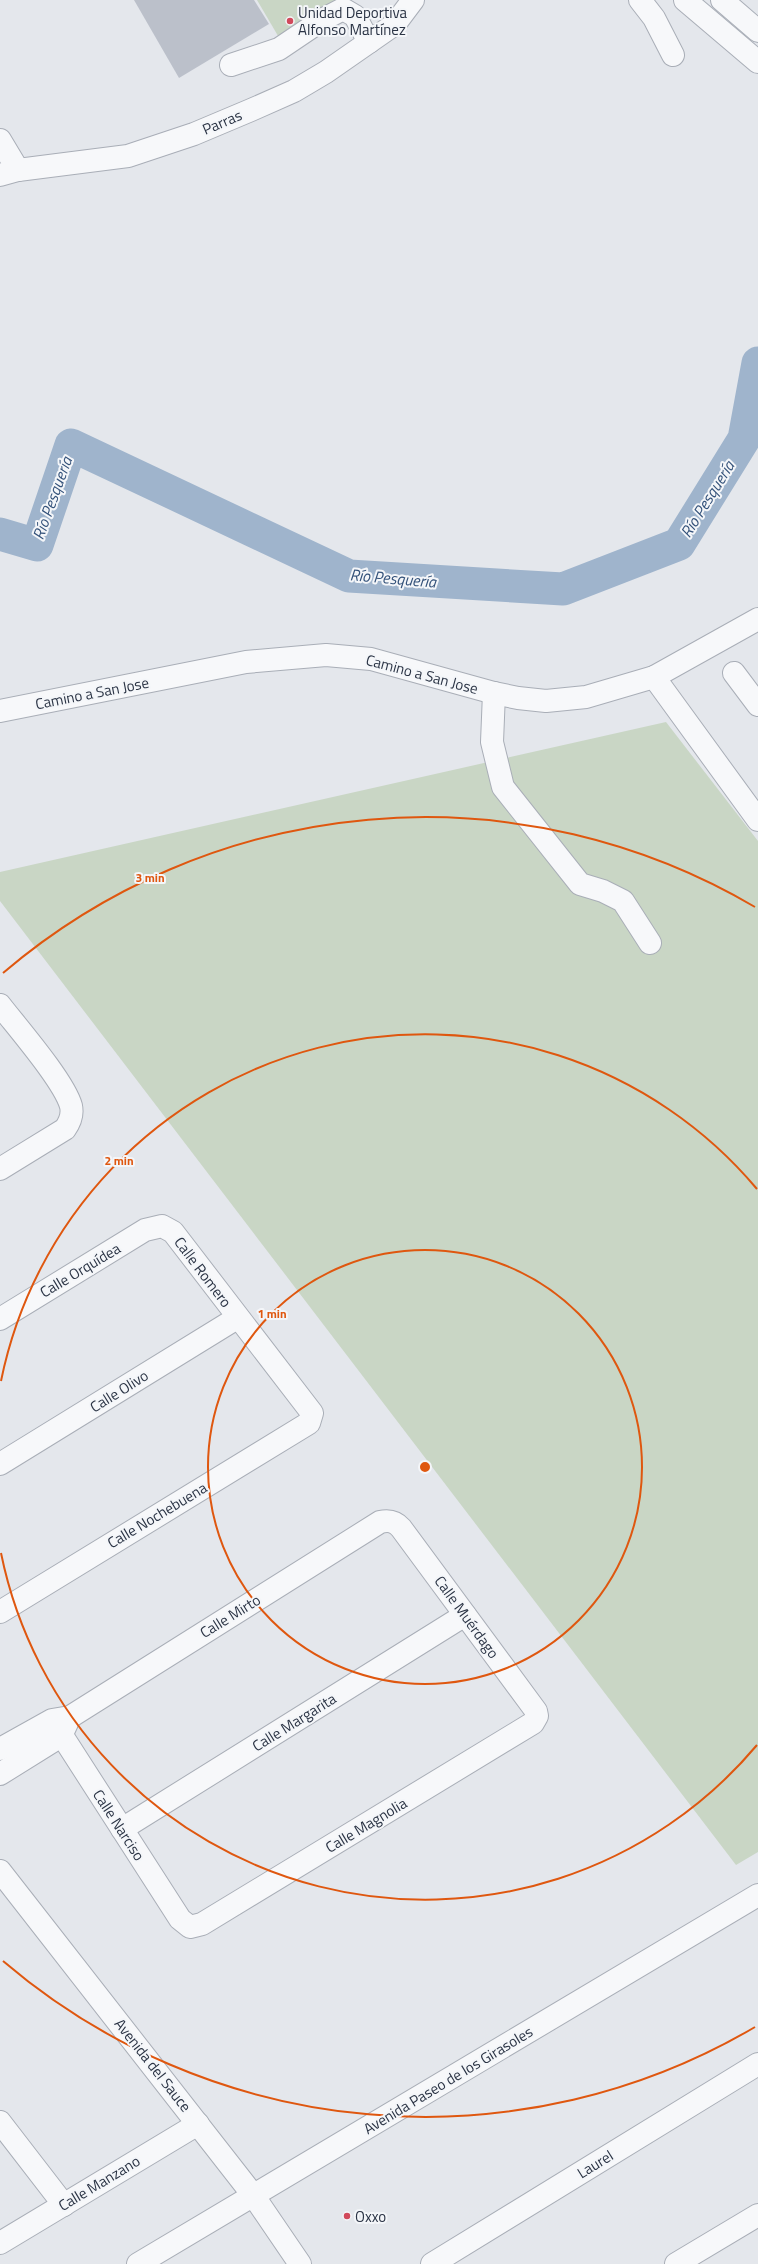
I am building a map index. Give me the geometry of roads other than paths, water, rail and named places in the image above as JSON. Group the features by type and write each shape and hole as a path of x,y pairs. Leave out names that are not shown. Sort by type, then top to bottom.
{"street":[{"name":"Parras","path":"9,172 105,160 150,150 194,134 294,91 395,24 413,0"},
{"path":"395,24 431,0"},
{"path":"640,0 654,18 673,55"},
{"path":"685,0 758,62"},
{"path":"722,0 758,31"},
{"path":"231,65 279,49 322,20 343,9 355,16 369,42"},
{"path":"0,140 9,172"},
{"name":"Camino a San Jose","path":"0,711 246,662 326,655 371,659 494,693 546,701 586,696 654,677 758,619"},
{"path":"734,673 758,705"},
{"path":"654,677 758,820"},
{"path":"494,693 492,742 503,787 580,884 603,891 623,901 650,943"},
{"path":"0,1169 65,1129 69,1124 72,1112 66,1095 58,1082 4,1017"},
{"name":"Calle Romero","path":"162,1226 173,1232 237,1318 310,1409 312,1417"},
{"name":"Calle Orquídea","path":"0,1319 146,1230 162,1226"},
{"name":"Calle Olivo","path":"0,1464 237,1318"},
{"name":"Calle Nochebuena","path":"0,1612 304,1426 312,1417"},
{"name":"Calle Muérdago","path":"392,1521 401,1528 536,1711 537,1716"},
{"name":"Calle Mirto","path":"0,1774 61,1724 380,1522 392,1521"},
{"name":"Calle Margarita","path":"122,1829 465,1615"},
{"name":"Calle Magnolia","path":"190,1927 202,1924 526,1728 533,1723 537,1716"},
{"name":"Calle Mirto","path":"0,1749 61,1724"},
{"name":"Calle Narciso","path":"61,1724 122,1829 180,1919 190,1927"},
{"name":"Avenida del Sauce","path":"0,1870 253,2195 300,2264"},
{"name":"Avenida Paseo de los Girasoles","path":"138,2264 758,1895"},
{"name":"Laurel","path":"432,2264 758,2064"},
{"path":"0,2122 64,2205"},
{"name":"Calle Manzano","path":"0,2243 198,2124"},
{"path":"676,2264 758,2215"}],"waterway":[{"name":"Río Pesquería","path":"0,534 37,545 71,445 349,576 563,589 679,544 744,439 758,363"}],"place":[{"name":"Unidad Deportiva Alfonso Martínez","path":"290,21"},
{"name":"Oxxo","path":"347,2216"}]}
